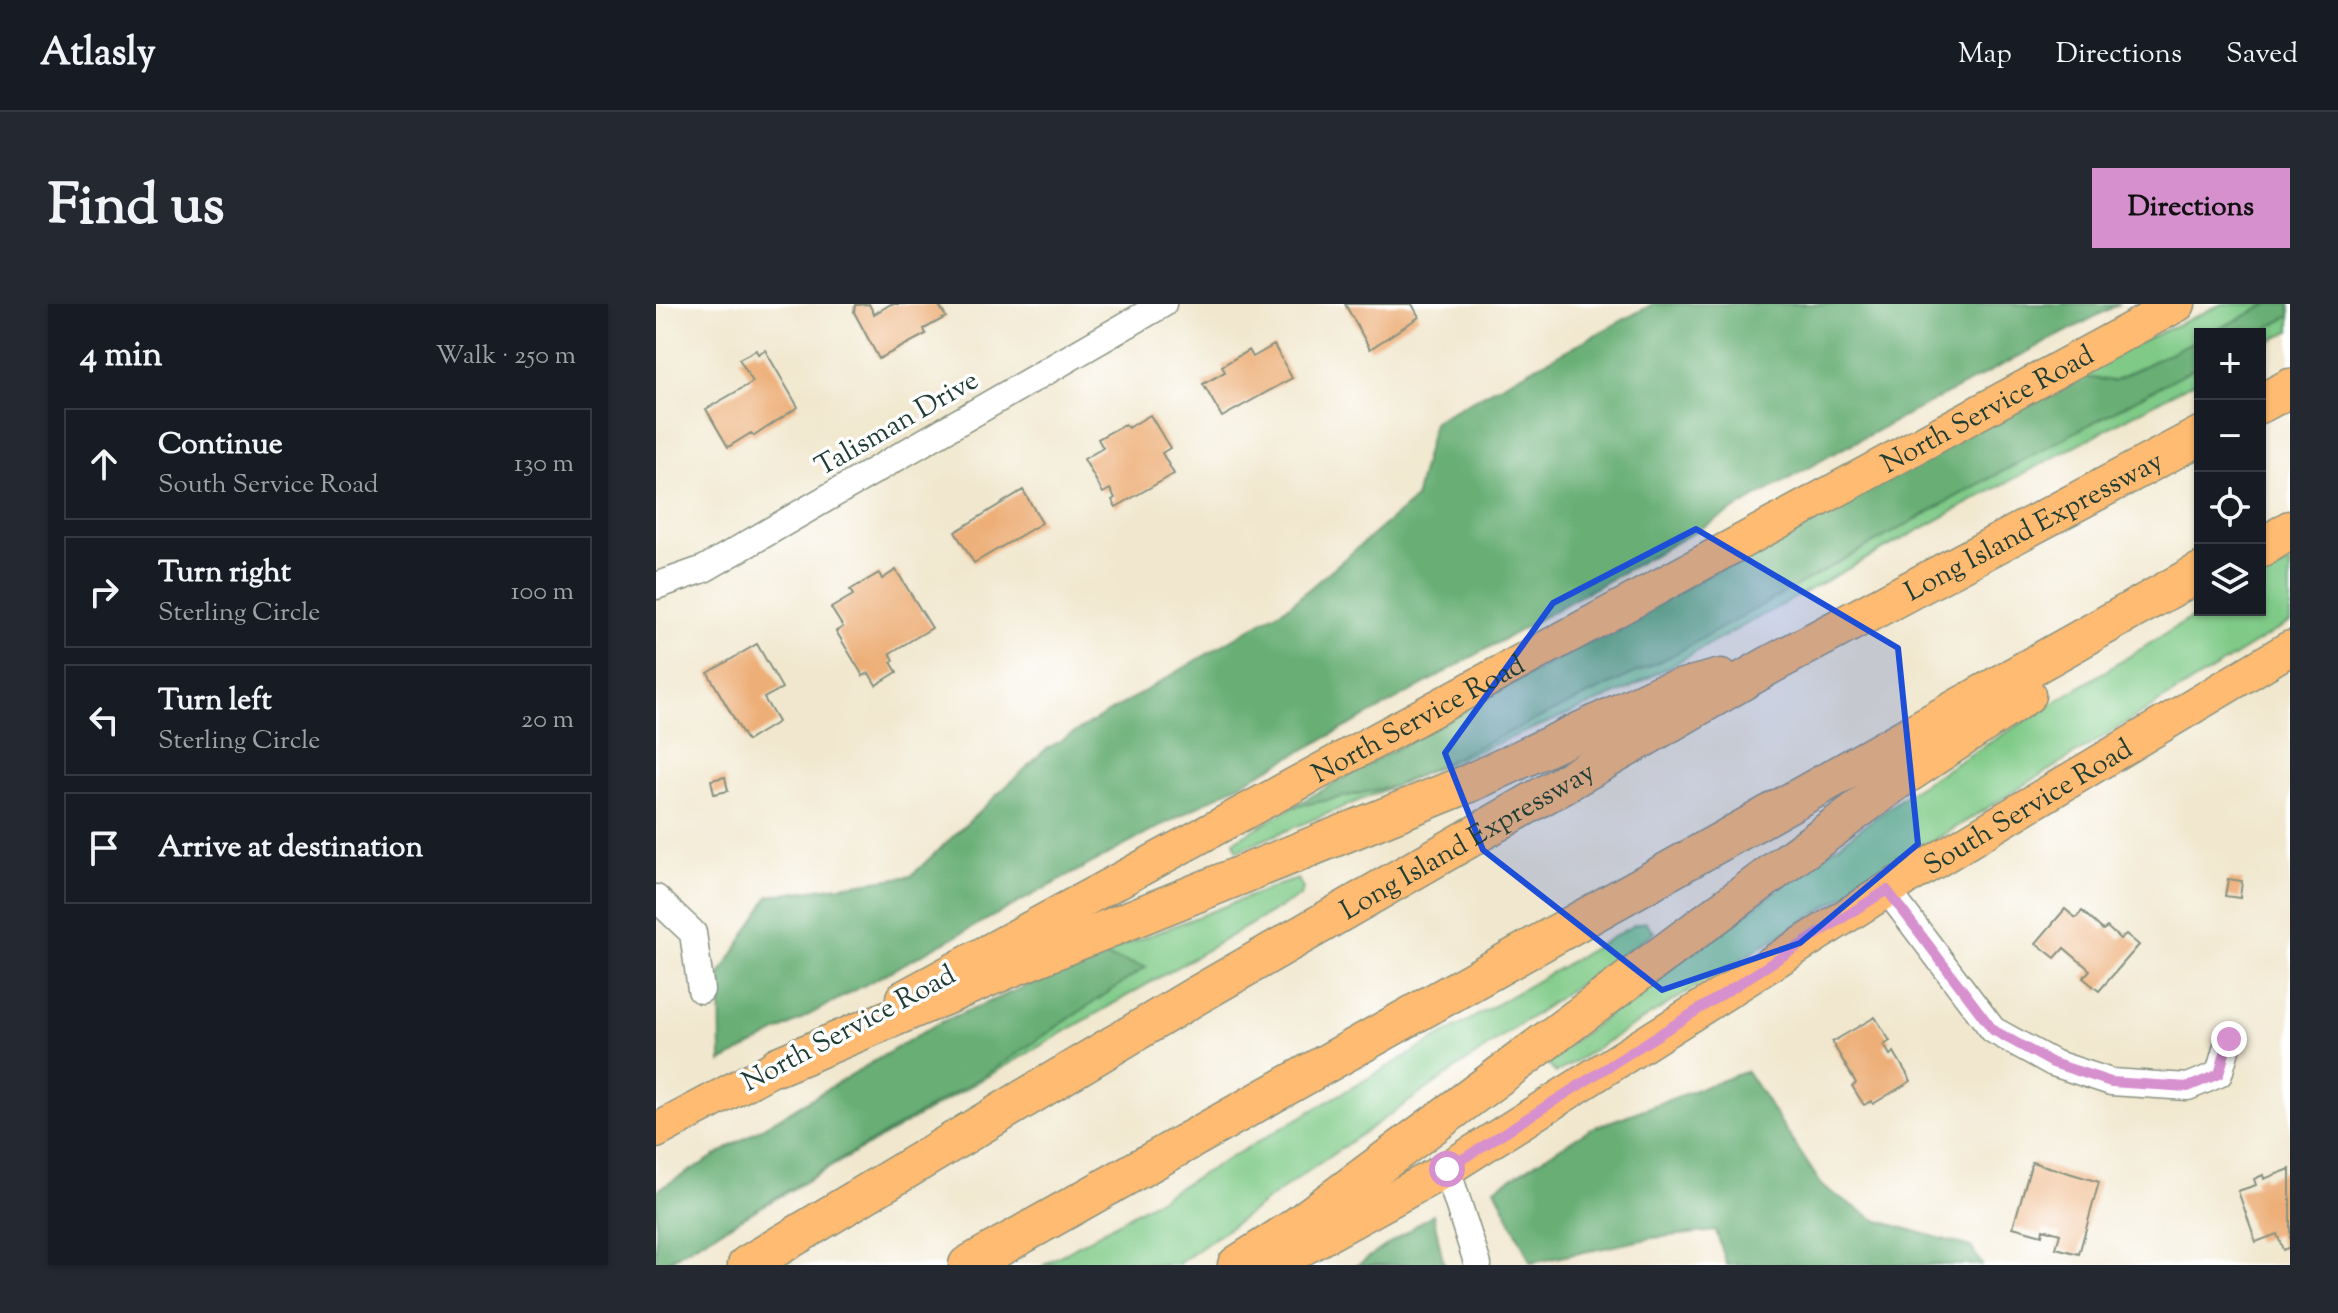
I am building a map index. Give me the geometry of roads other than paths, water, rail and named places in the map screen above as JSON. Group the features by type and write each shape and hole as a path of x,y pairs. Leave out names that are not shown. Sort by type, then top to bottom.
{"highway":[{"path":"2266,401 2290,388"},
{"name":"Long Island Expressway","path":"747,1265 1192,998 1770,665 2194,439"},
{"path":"2266,536 2290,522"},
{"path":"2266,545 2290,530"},
{"path":"968,1265 2194,575"},
{"path":"1237,1265 1293,1229 1895,782 2016,701 2194,590"},
{"path":"778,1066 1023,963 1472,782 1660,694 1770,665"}],"main road":[{"name":"North Service Road","path":"656,1131 2178,304"},
{"name":"South Service Road","path":"1272,1265 1447,1169 1887,890 2290,648"}],"street":[{"name":"Talisman Drive","path":"656,586 704,569 1163,304"},
{"path":"1887,890 1993,1030 2053,1063 2111,1082 2188,1087 2219,1074 2229,1039"},
{"path":"656,898 693,933 701,990"},
{"path":"1447,1169 1478,1265"}]}
